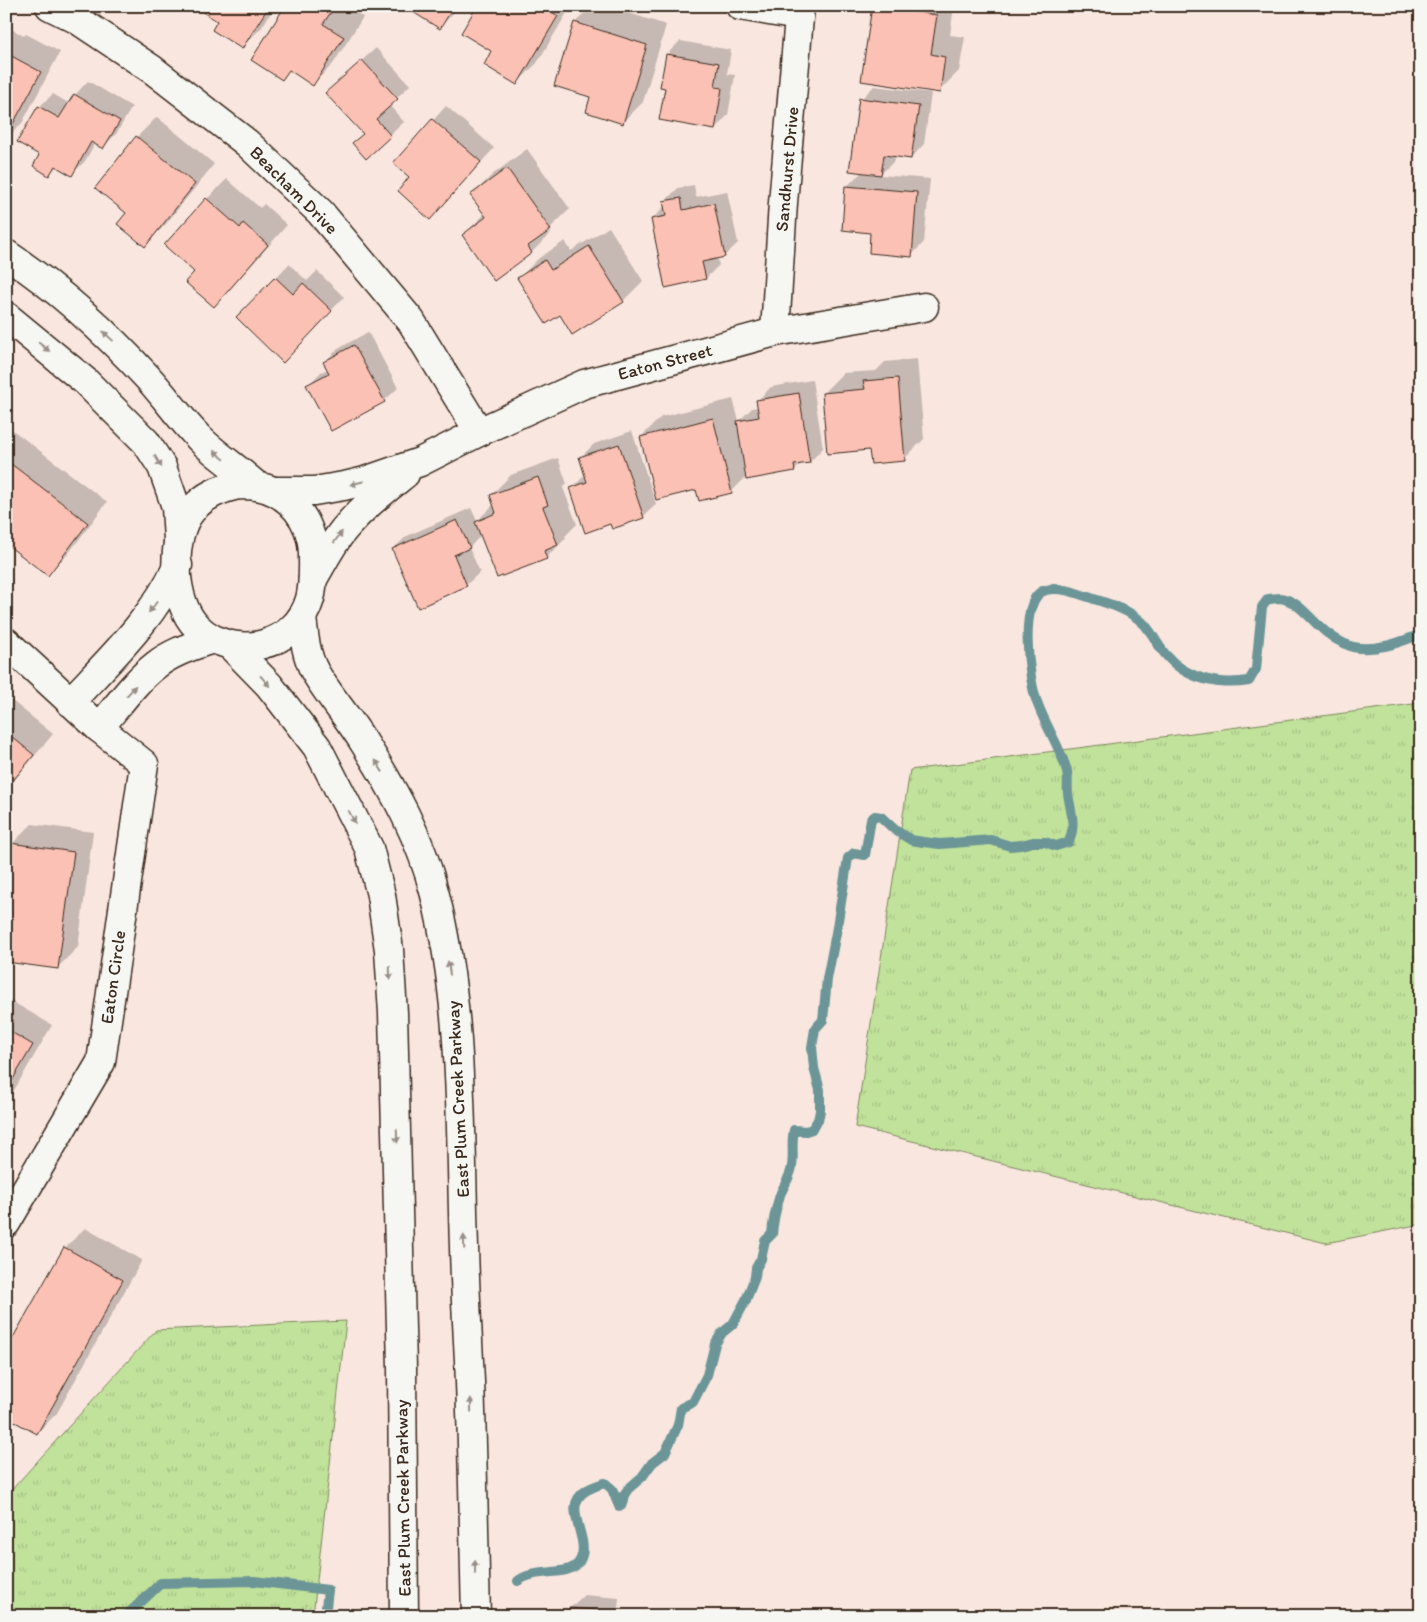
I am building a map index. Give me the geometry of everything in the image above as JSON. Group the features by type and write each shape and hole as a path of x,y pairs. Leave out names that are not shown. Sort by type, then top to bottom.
{"main road":[{"name":"Beacham Drive","path":"50,6 78,20 153,70 247,143 320,212 411,321 479,432"},
{"path":"740,6 800,11"},
{"name":"Sandhurst Drive","path":"775,332 800,11"},
{"path":"6,254 28,268 113,340 151,381 177,415 202,440 265,488 290,501 302,515 313,549 313,579 310,599 302,617 288,632 271,643 251,647 222,642 196,626 185,610 179,590 176,508 162,467 146,442 85,381 6,316"},
{"name":"Eaton Street","path":"265,488 314,491 365,481 420,462 479,432 584,384 775,332 924,308"},
{"name":"Eaton Street","path":"313,579 333,544 346,527 374,499 420,462"},
{"path":"70,702 133,634 162,596 178,555 182,527 191,511 205,498 220,489 238,485 265,488"},
{"name":"East Plum Creek Parkway","path":"302,617 304,637 310,660 316,673 386,776 416,836 435,893 446,943 455,1006 460,1111 476,1616"},
{"name":"Eaton Circle","path":"6,642 99,728 144,764 101,1062 6,1223"},
{"path":"99,728 134,686 156,665 180,651 222,642"},
{"name":"East Plum Creek Parkway","path":"222,642 268,684 317,747 369,848 381,895 389,950 394,1032 402,1368 404,1616"}],"green space":[{"path":"1421,703 1421,1224 1326,1243 855,1127 910,770"},
{"path":"346,1321 313,1616 6,1616 6,1496 156,1330"}],"building":[{"path":"193,6 269,6 242,49 212,30 217,21"},
{"path":"285,6 330,6 333,9 323,24 344,37 313,86 289,70 282,80 251,60"},
{"path":"406,6 454,6 440,29"},
{"path":"477,6 542,6 558,16 517,85 484,65 491,51 461,33"},
{"path":"872,6 937,15 931,54 945,57 940,93 861,81"},
{"path":"574,22 647,45 623,124 586,112 590,97 554,86"},
{"path":"6,53 41,72 6,137"},
{"path":"666,54 719,63 715,87 722,88 715,130 659,120 665,88 660,87"},
{"path":"362,60 398,99 376,119 391,136 366,159 352,143 363,134 325,93"},
{"path":"74,94 120,121 103,149 91,142 72,176 55,166 49,176 33,166 39,155 17,142 38,106 59,118"},
{"path":"859,98 919,106 911,159 884,155 881,175 849,171"},
{"path":"432,119 481,162 430,220 398,191 409,177 393,163"},
{"path":"136,136 195,184 145,247 117,224 126,213 95,188"},
{"path":"507,168 551,230 528,246 532,253 494,281 462,235 486,217 470,195"},
{"path":"845,186 917,192 912,257 869,253 870,233 842,230"},
{"path":"206,198 240,228 243,223 268,245 214,307 185,282 194,272 164,245"},
{"path":"681,198 683,210 714,203 725,257 702,262 706,279 665,288 651,219 666,216 663,201"},
{"path":"589,246 624,302 572,335 560,315 546,324 517,278 545,260 551,270"},
{"path":"275,277 293,294 303,283 332,311 283,363 236,317"},
{"path":"354,345 385,402 331,431 306,385 329,373 323,362"},
{"path":"898,378 905,461 871,464 869,450 827,454 822,393 865,389 863,381"},
{"path":"799,393 810,463 794,465 795,471 746,480 737,421 759,417 756,400"},
{"path":"713,418 732,493 699,501 696,490 656,500 640,437"},
{"path":"619,444 644,518 612,529 610,524 585,533 570,488 587,482 579,457"},
{"path":"6,460 88,523 48,576 6,544"},
{"path":"538,477 548,505 543,507 558,545 544,551 547,559 497,578 475,522 496,513 490,495"},
{"path":"457,520 470,548 454,555 467,586 418,608 392,549"},
{"path":"6,732 34,755 6,789"},
{"path":"10,843 74,852 58,969 6,962 6,874"},
{"path":"6,1029 33,1045 6,1091"},
{"path":"64,1247 123,1280 37,1434 6,1417 6,1350"},
{"path":"569,1608 606,1611 606,1616 568,1616"}],"waterway":[{"path":"518,1581 533,1574 567,1570 579,1562 582,1553 576,1514 576,1505 579,1497 587,1490 605,1483 612,1489 619,1506 622,1504 628,1489 642,1477 652,1463 665,1453 678,1425 681,1408 693,1402 707,1375 715,1344 722,1333 733,1324 746,1300 755,1277 756,1268 761,1259 765,1241 772,1234 780,1195 791,1170 794,1130 806,1131 812,1129 818,1120 820,1090 814,1068 812,1047 815,1029 823,1020 827,979 848,858 854,853 865,855 871,819 875,816 881,817 895,830 911,840 940,844 991,840 1010,846 1033,842 1045,842 1056,846 1069,842 1073,823 1068,794 1067,771 1060,751 1037,702 1031,677 1028,623 1031,607 1037,596 1046,590 1064,590 1125,611 1146,626 1163,651 1174,663 1193,675 1215,681 1249,681 1256,669 1262,607 1268,599 1286,599 1300,608 1329,635 1353,647 1380,647 1421,634"},
{"path":"126,1616 161,1583 254,1581 328,1590 325,1616"}]}
